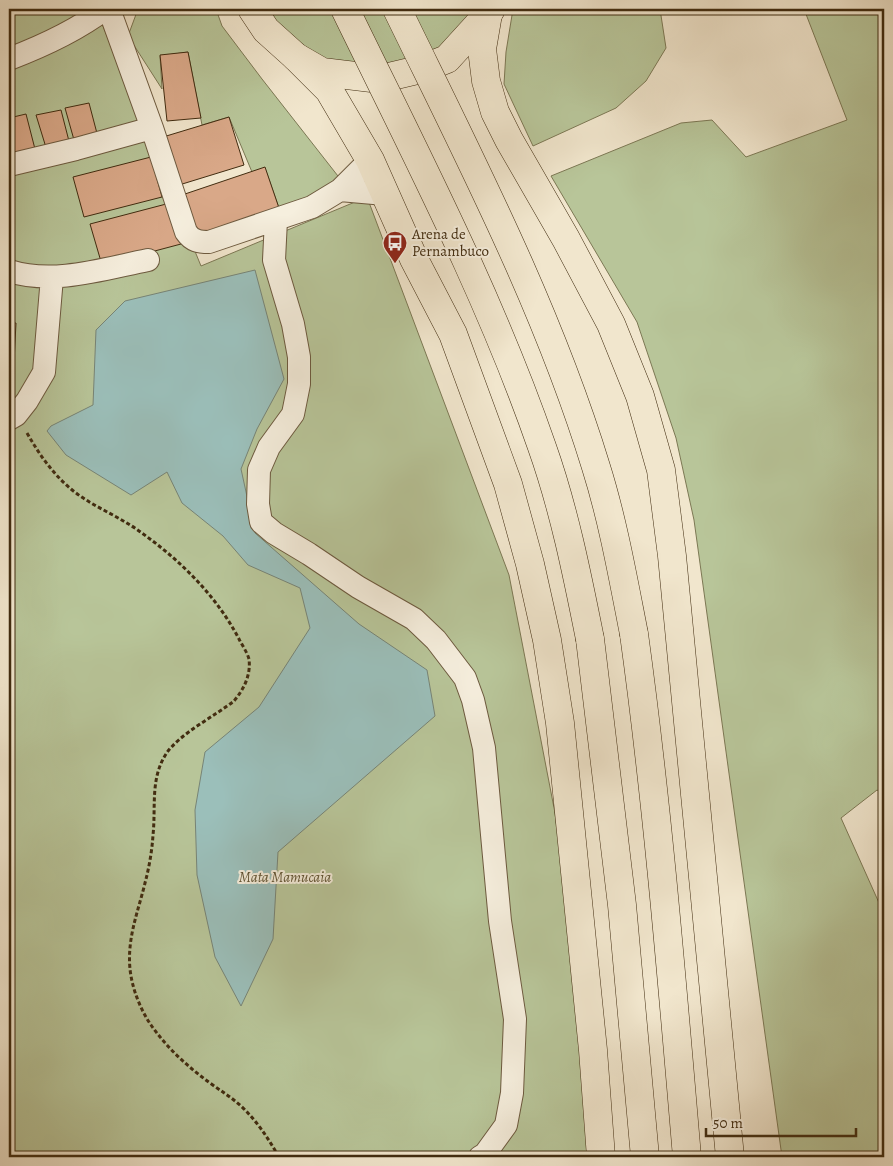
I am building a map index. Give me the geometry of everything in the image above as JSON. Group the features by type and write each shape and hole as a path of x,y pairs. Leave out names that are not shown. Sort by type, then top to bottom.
{"main road":[{"path":"252,9 266,30 329,90 370,160 414,259 456,343 508,484 547,640 561,732 593,1050 601,1157"},
{"path":"345,9 475,280 514,373 543,449 571,548 590,638 622,905 645,1157"},
{"path":"397,9 527,282 565,375 597,468 618,551 634,634 649,744 665,894 687,1157"},
{"path":"296,57 322,72 380,79 422,69 447,59 489,11"},
{"path":"489,11 482,49 486,81 495,112 611,324 640,396 660,470 672,556 730,1157"}],"street":[{"path":"9,59 33,50 86,24 105,9"},
{"path":"109,9 152,128 186,232 190,238 198,242 209,242 312,207 340,190 370,160"},
{"path":"9,164 76,149 152,128"},
{"path":"340,190 385,194"},
{"path":"276,220 274,260 294,332 299,357 299,384 293,414 268,447 260,470 258,504 262,522 274,534 309,554 358,587 414,619 436,640 465,678 473,700 484,748 500,921 515,1019 512,1085 506,1125 485,1154 480,1157"},
{"path":"9,271 52,277 82,274 148,260"},
{"path":"12,417 27,401 44,372 52,277"}],"path":[{"path":"12,417 60,480 86,500 138,530 162,548 198,582 221,610 248,657 249,665 242,692 174,744 160,764 154,789 154,820 150,859 131,937 130,970 134,989 141,1007 163,1040 195,1071 234,1100 252,1117 279,1157"}],"green space":[{"name":"Mata Mamucaia","path":"9,9 96,9 201,266 367,197 509,575 555,813 601,1157 9,1157"},
{"path":"138,9 216,9 222,26 345,185 279,208 265,168 252,172 229,117 202,125 188,52 160,56 162,89 128,36"},
{"path":"267,9 479,9 445,50 404,69 316,60 281,32"},
{"path":"513,9 660,9 666,48 646,81 616,108 533,146 504,84 506,52"},
{"path":"804,9 884,9 884,794 877,790 841,818 884,914 884,1157 782,1157 694,520 676,438 637,322 551,176 681,123 712,120 746,157 847,120"}],"water":[{"path":"255,270 284,379 257,429 241,469 255,533 359,624 427,670 435,716 278,852 273,939 241,1006 215,957 197,875 195,810 205,752 259,707 310,628 300,588 248,565 223,536 182,503 167,472 131,495 66,455 47,431 51,426 93,405 96,330 125,301"}],"building":[{"path":"188,52 201,118 167,121 160,55"},
{"path":"89,103 99,141 76,147 65,108"},
{"path":"61,110 71,149 48,154 36,115"},
{"path":"26,114 36,153 12,159 9,146 9,118"},
{"path":"229,117 244,165 179,185 163,137"},
{"path":"151,157 162,197 84,217 73,177"},
{"path":"265,167 279,208 196,236 182,195"},
{"path":"170,203 181,244 102,265 90,224"},
{"path":"9,323 16,323 12,401 9,401"}],"place":[{"name":"Arena de Pernambuco","path":"395,264"}]}
